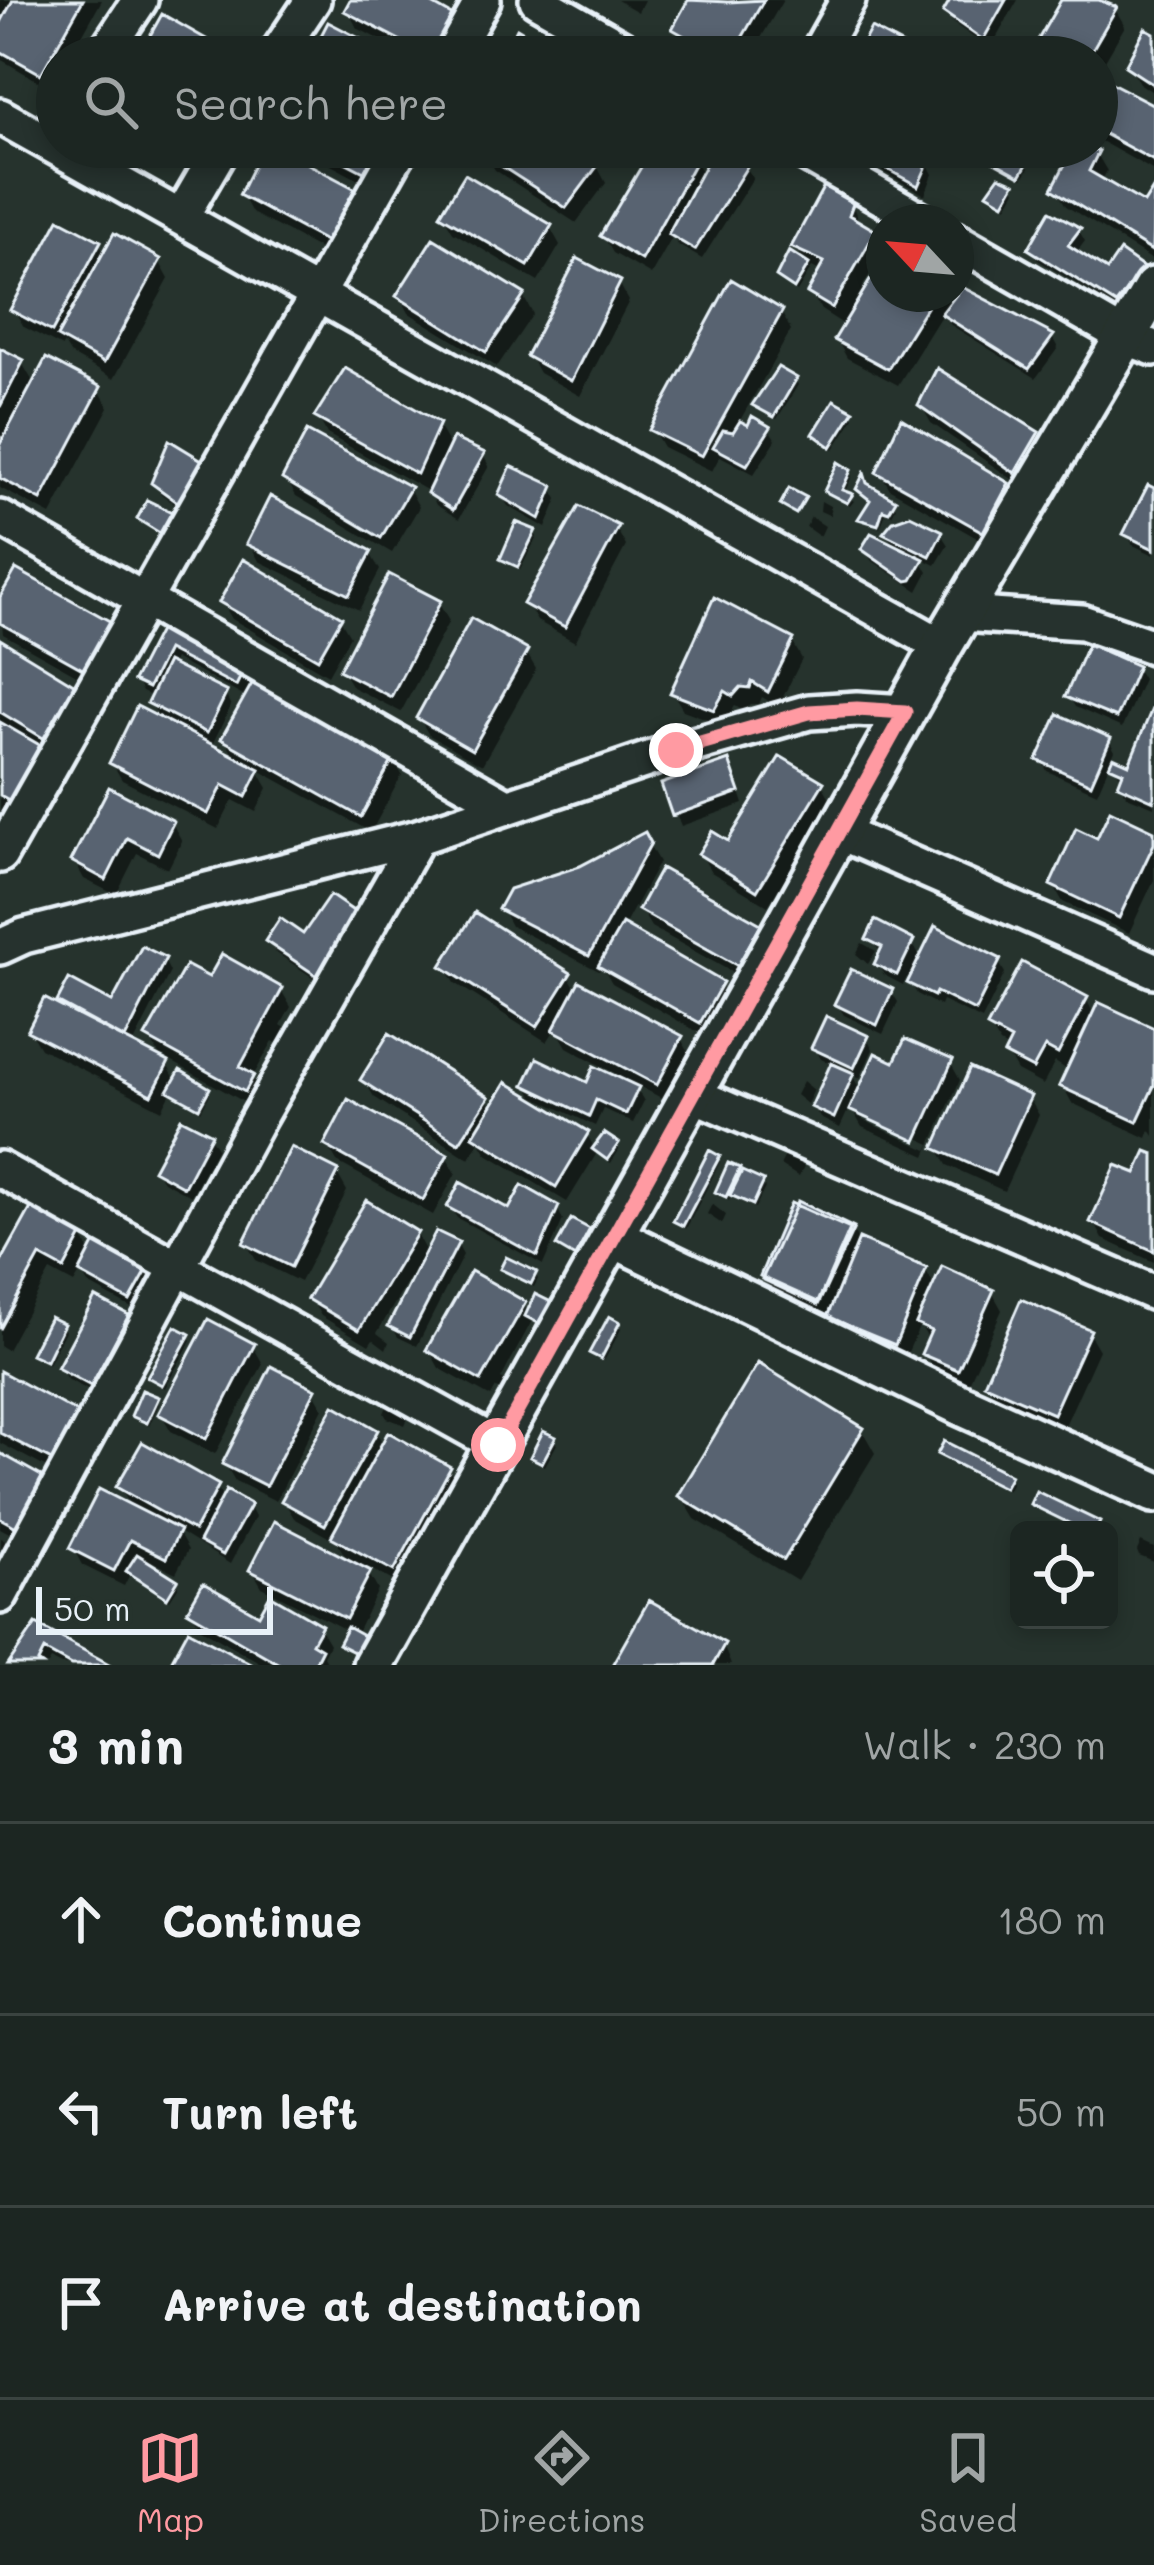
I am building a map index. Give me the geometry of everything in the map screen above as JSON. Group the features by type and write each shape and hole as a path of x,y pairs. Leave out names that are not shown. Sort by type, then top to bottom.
{"street":[{"path":"116,36 140,0"},
{"path":"289,36 313,0"},
{"path":"463,36 483,0"},
{"path":"537,0 600,36"},
{"path":"828,36 848,0"},
{"path":"0,116 36,129"},
{"path":"104,168 317,297 952,630 1082,622 1154,647"},
{"path":"181,217 210,168"},
{"path":"0,855 389,168"},
{"path":"831,168 894,204"},
{"path":"974,250 1140,343"},
{"path":"373,1665 952,630 1140,343 1154,289"},
{"path":"0,518 505,805"},
{"path":"8,932 418,837 676,750 809,712 905,712"},
{"path":"839,832 1154,970"},
{"path":"0,1596 256,1122 418,837"},
{"path":"692,1094 1154,1293"},
{"path":"0,1169 498,1445"},
{"path":"615,1238 1154,1492"}],"building":[{"path":"13,0 83,0 63,36 36,36 36,71 0,51 0,24"},
{"path":"350,0 425,0 462,21 453,36 392,36 344,11"},
{"path":"688,0 764,0 743,36 684,36 672,29"},
{"path":"950,0 1006,0 985,36 977,36 943,12"},
{"path":"1061,0 1099,0 1117,7 1100,36 1040,36"},
{"path":"162,14 201,36 150,36"},
{"path":"328,22 355,36 321,36"},
{"path":"1145,28 1154,33 1154,85 1125,66"},
{"path":"1118,86 1154,105 1154,161 1118,141"},
{"path":"252,168 316,168 367,195 336,247 239,195"},
{"path":"504,168 596,168 566,208"},
{"path":"640,168 692,168 641,260 600,236"},
{"path":"704,168 746,168 695,250 668,234"},
{"path":"885,168 926,168 918,186"},
{"path":"1063,168 1090,168 1144,203 1154,187 1152,251 1052,189"},
{"path":"465,174 552,225 528,266 440,215"},
{"path":"999,176 1015,183 1004,203 987,193"},
{"path":"824,186 854,201 849,215 866,225 866,248 832,308 807,293 824,262 791,247"},
{"path":"1050,211 1081,228 1068,245 1107,270 1120,251 1144,268 1116,304 1028,249"},
{"path":"59,219 101,241 52,332 10,310"},
{"path":"114,233 161,259 104,363 57,337"},
{"path":"433,238 525,294 486,352 396,296"},
{"path":"789,251 809,264 794,289 776,277"},
{"path":"577,258 621,281 571,381 526,356"},
{"path":"731,279 783,310 702,456 649,430"},
{"path":"866,287 866,312 923,312 888,369 834,340"},
{"path":"974,293 1054,335 1029,369 941,314 974,312"},
{"path":"0,348 24,360 0,407"},
{"path":"46,358 101,387 41,500 0,478 0,444"},
{"path":"778,367 797,378 774,417 752,405"},
{"path":"345,368 440,423 417,474 314,417"},
{"path":"937,368 1039,432 1015,473 918,405"},
{"path":"834,400 854,411 831,447 813,434"},
{"path":"752,416 771,427 747,465 713,447 723,430 733,432 740,421 748,425"},
{"path":"901,418 1009,483 983,532 876,472"},
{"path":"307,431 411,487 381,538 282,479"},
{"path":"453,438 485,453 453,510 427,493"},
{"path":"169,440 210,465 180,504 151,483"},
{"path":"838,462 851,470 842,490 853,494 847,503 824,491"},
{"path":"511,466 554,486 540,519 498,495"},
{"path":"864,473 867,483 896,500 889,512 883,510 878,525 858,519 870,500 856,489"},
{"path":"1148,485 1154,488 1154,549 1123,534"},
{"path":"789,488 806,497 796,514 780,505"},
{"path":"270,496 372,551 349,595 246,544"},
{"path":"147,500 184,518 171,540 137,519"},
{"path":"579,506 619,526 565,627 523,604"},
{"path":"910,515 943,531 930,556 883,533 893,521"},
{"path":"516,522 536,530 518,567 500,559"},
{"path":"871,533 924,559 912,580 861,549"},
{"path":"243,559 342,617 318,659 219,602"},
{"path":"16,569 115,624 88,672 0,623 0,597"},
{"path":"389,574 441,601 391,697 339,670"},
{"path":"714,597 794,639 768,692 752,682 750,688 741,687 733,696 725,691 714,710 670,693"},
{"path":"471,618 528,650 472,750 416,718"},
{"path":"165,619 247,664 236,686 167,650 148,688 133,681"},
{"path":"0,639 85,691 53,744 0,712"},
{"path":"1088,644 1138,666 1116,718 1065,697"},
{"path":"167,662 227,692 207,733 147,703"},
{"path":"255,678 395,756 361,817 221,739"},
{"path":"1154,704 1154,801 1118,785 1123,772 1109,766 1113,757 1129,764"},
{"path":"137,706 260,769 246,797 223,785 208,814 109,763"},
{"path":"1058,714 1111,738 1091,784 1037,760"},
{"path":"0,722 50,751 18,805 0,795"},
{"path":"780,756 824,782 757,891 698,854 712,831 728,841"},
{"path":"729,760 740,792 672,816 661,784"},
{"path":"109,787 174,821 158,854 127,838 106,880 71,861"},
{"path":"1110,810 1154,831 1154,844 1119,918 1050,885 1076,828 1097,838"},
{"path":"645,832 651,843 589,956 498,909 509,889 580,866"},
{"path":"661,868 761,924 738,966 638,910"},
{"path":"330,895 368,921 326,982 265,941 280,918 303,934"},
{"path":"475,912 571,973 537,1027 441,966"},
{"path":"875,920 914,940 897,975 874,964 882,947 866,939"},
{"path":"622,924 723,982 700,1023 598,966"},
{"path":"935,926 1001,959 975,1011 907,983"},
{"path":"142,946 166,958 125,1039 57,1002 69,979 112,1002"},
{"path":"222,954 283,988 240,1067 254,1075 245,1092 145,1037 186,965 209,977"},
{"path":"1022,962 1088,997 1058,1054 1045,1047 1033,1069 1004,1054 1011,1040 987,1027"},
{"path":"851,969 893,989 877,1025 834,1004"},
{"path":"579,981 683,1036 657,1085 553,1030"},
{"path":"44,998 169,1062 152,1095 27,1031"},
{"path":"1098,1002 1154,1028 1154,1086 1137,1122 1059,1086"},
{"path":"826,1016 869,1036 854,1068 811,1048"},
{"path":"389,1033 489,1097 459,1143 360,1080"},
{"path":"905,1039 953,1060 916,1141 849,1110 875,1053 894,1062"},
{"path":"537,1058 587,1082 594,1066 639,1087 626,1114 596,1100 589,1116 524,1085"},
{"path":"831,1063 854,1073 834,1118 811,1107"},
{"path":"970,1068 1031,1096 995,1175 934,1148"},
{"path":"180,1070 210,1088 199,1108 168,1091"},
{"path":"506,1082 589,1132 556,1187 473,1136"},
{"path":"348,1099 448,1154 423,1200 324,1145"},
{"path":"181,1118 212,1134 184,1187 153,1170"},
{"path":"604,1133 619,1143 607,1160 592,1149"},
{"path":"291,1147 339,1171 291,1267 243,1243"},
{"path":"709,1150 720,1156 683,1226 673,1221"},
{"path":"1146,1151 1154,1154 1154,1251 1090,1222 1116,1165 1136,1173"},
{"path":"728,1163 740,1168 726,1197 715,1192"},
{"path":"742,1171 764,1181 753,1205 730,1195"},
{"path":"460,1182 509,1209 522,1185 559,1206 537,1256 447,1207"},
{"path":"366,1200 418,1232 359,1330 307,1299"},
{"path":"798,1201 854,1228 818,1305 762,1279"},
{"path":"791,1203 850,1229 818,1302 760,1276"},
{"path":"32,1206 83,1234 64,1269 40,1256 0,1329 0,1264"},
{"path":"571,1219 590,1229 575,1257 556,1246"},
{"path":"436,1231 459,1242 410,1337 388,1326"},
{"path":"97,1238 149,1267 130,1301 79,1273"},
{"path":"859,1239 927,1268 895,1345 827,1317"},
{"path":"506,1257 537,1272 531,1284 500,1269"},
{"path":"942,1266 994,1290 958,1370 921,1354 931,1331 916,1324"},
{"path":"471,1271 526,1302 481,1381 426,1350"},
{"path":"535,1294 551,1302 540,1324 525,1316"},
{"path":"95,1297 129,1315 91,1386 57,1368"},
{"path":"1021,1299 1091,1330 1053,1414 984,1384"},
{"path":"609,1316 620,1322 601,1359 589,1353"},
{"path":"50,1317 64,1324 46,1361 31,1354"},
{"path":"208,1319 255,1344 206,1439 158,1414"},
{"path":"175,1326 190,1334 162,1385 147,1377"},
{"path":"758,1363 864,1428 784,1560 678,1496"},
{"path":"271,1366 316,1389 266,1486 222,1464"},
{"path":"0,1371 89,1419 63,1466 0,1433"},
{"path":"142,1390 159,1397 147,1423 131,1416"},
{"path":"334,1405 378,1430 325,1525 281,1501"},
{"path":"543,1431 556,1437 542,1463 530,1457"},
{"path":"388,1432 451,1467 394,1571 331,1537"},
{"path":"944,1441 1011,1475 1004,1488 937,1454"},
{"path":"142,1442 219,1485 194,1531 116,1487"},
{"path":"0,1453 45,1478 18,1528 0,1518"},
{"path":"99,1489 180,1530 166,1558 130,1540 114,1571 69,1548"},
{"path":"226,1490 251,1504 223,1555 199,1542"},
{"path":"1036,1491 1098,1521 1065,1521 1030,1504"},
{"path":"274,1521 371,1571 346,1619 249,1570"},
{"path":"137,1554 178,1580 167,1598 126,1571"},
{"path":"203,1583 259,1615 270,1595 322,1625 312,1643 322,1649 314,1665 281,1665 187,1611"},
{"path":"649,1600 725,1643 713,1665 612,1665"},
{"path":"36,1624 109,1664 71,1665 44,1650 38,1662 42,1665 8,1665"},
{"path":"347,1627 365,1637 356,1653 338,1644"},
{"path":"188,1630 254,1665 169,1665"}],"route":[{"path":"498,1445 905,712 809,712 676,750"}]}
